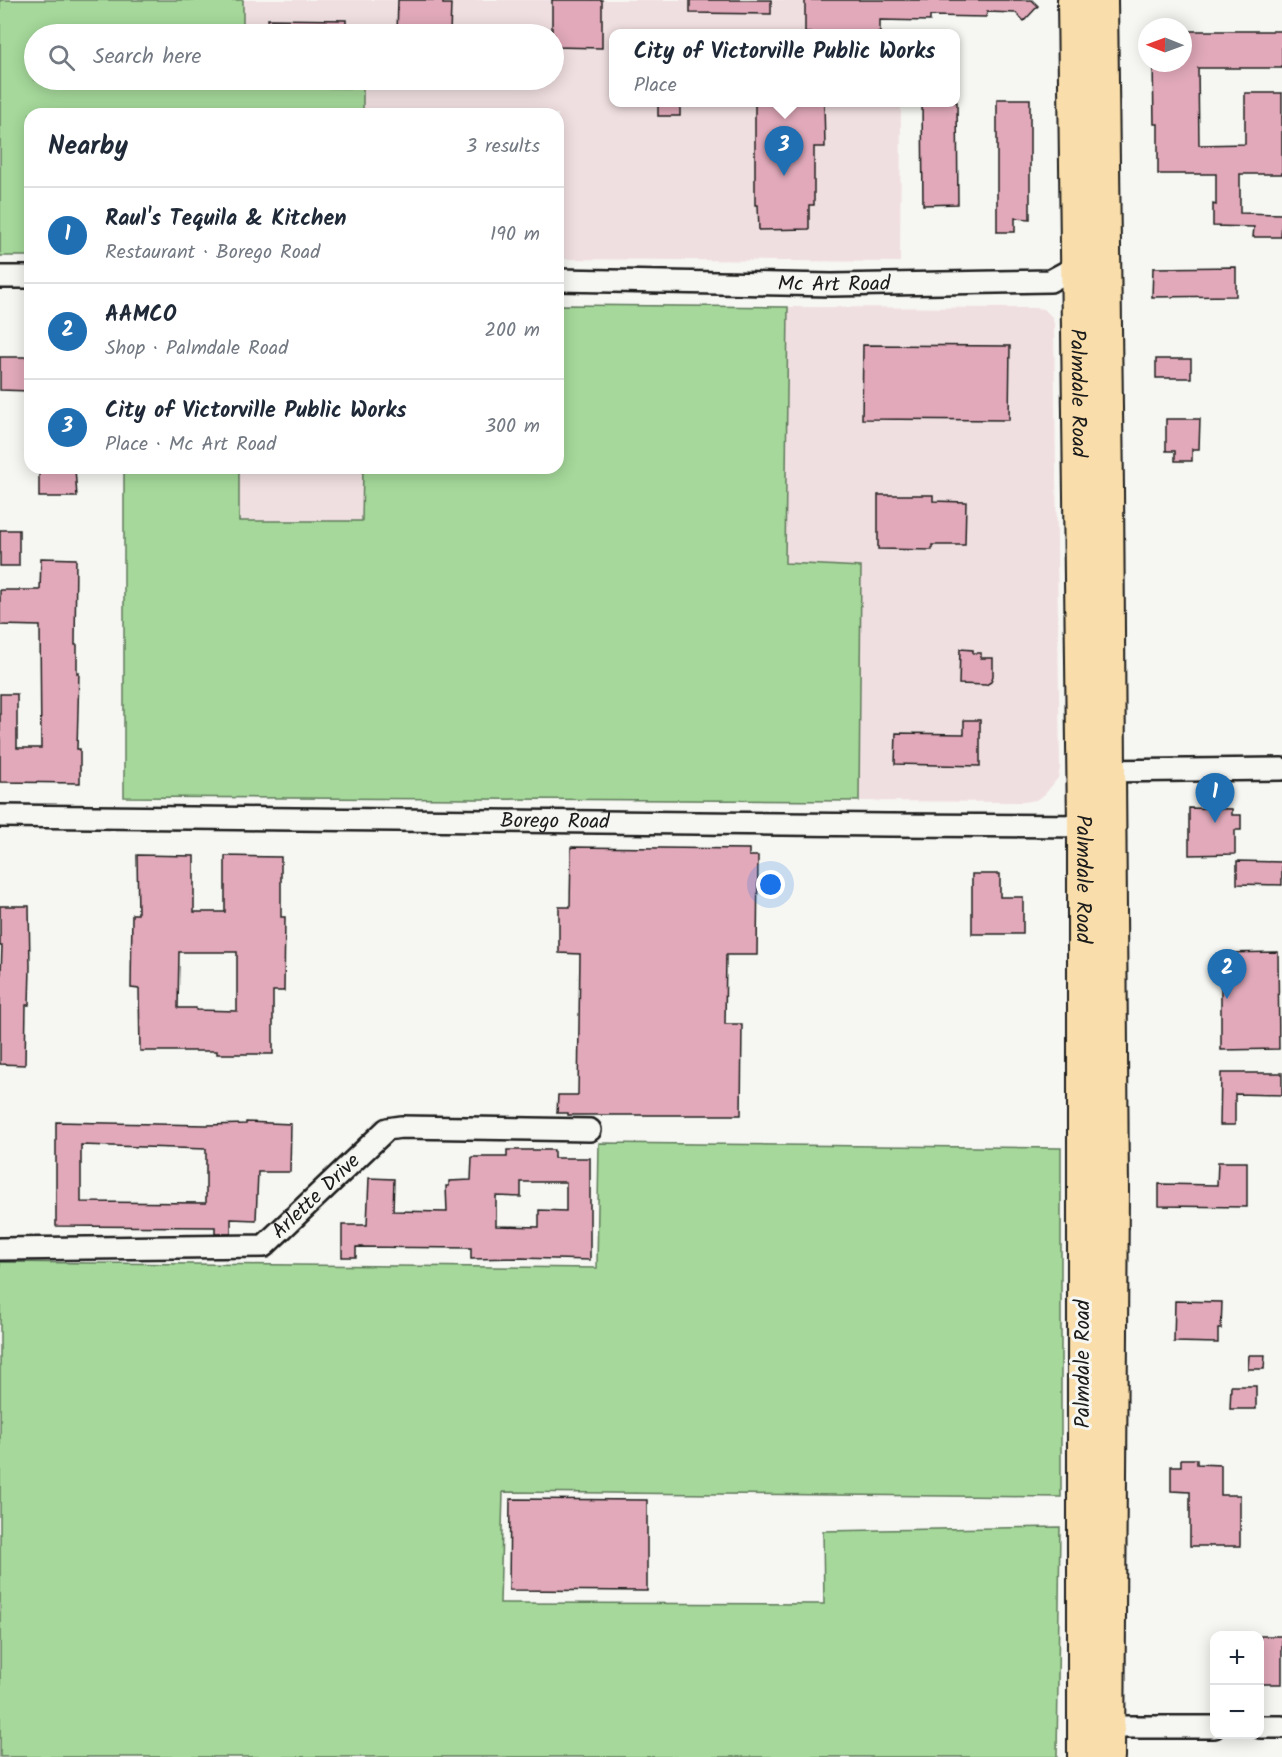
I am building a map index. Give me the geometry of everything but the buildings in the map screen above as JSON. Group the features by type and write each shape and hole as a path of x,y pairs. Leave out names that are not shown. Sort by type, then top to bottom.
{"highway":[{"name":"Palmdale Road","path":"1073,0 1076,267 1096,771"},
{"name":"Palmdale Road","path":"1083,1757 1097,1727 1113,1191 1096,826 1105,259 1102,0"},
{"name":"Palmdale Road","path":"1097,1727 1109,1757"}],"street":[{"name":"Mc Art Road","path":"564,280 832,285 1050,281 1076,267 1105,259"},
{"path":"0,277 24,277"},
{"path":"1096,771 1282,770"},
{"name":"Borego Road","path":"0,816 1096,826"},
{"name":"Arlette Drive","path":"0,1249 264,1246 387,1129 411,1127 590,1130"},
{"path":"1097,1727 1210,1727"},
{"path":"1264,1727 1282,1727"}],"shaded area":[{"path":"243,0 843,0 843,29 609,29 609,107 901,107 900,262 564,259 564,108 363,108 362,90 564,90 564,24 243,24"},
{"path":"788,307 1036,308 1044,309 1052,317 1054,324 1060,768 1058,778 1045,794 1036,800 1024,802 859,801 861,567 785,564"},
{"path":"239,474 363,474 363,521 239,521"}],"green space":[{"path":"0,0 243,0 243,24 24,24 24,90 363,90 363,108 24,108 24,256 0,256"},
{"path":"564,305 788,307 785,563 861,567 859,801 124,797 124,474 239,474 239,521 362,521 363,474 564,474"},
{"path":"599,1143 1061,1148 1061,1497 503,1492 500,1603 824,1604 823,1531 1060,1527 1057,1757 0,1757 0,1262 597,1268"}],"place":[{"name":"City of Victorville Public Works","path":"784,176"},
{"name":"Raul's Tequila & Kitchen","path":"1215,823"},
{"name":"AAMCO","path":"1227,999"}]}
